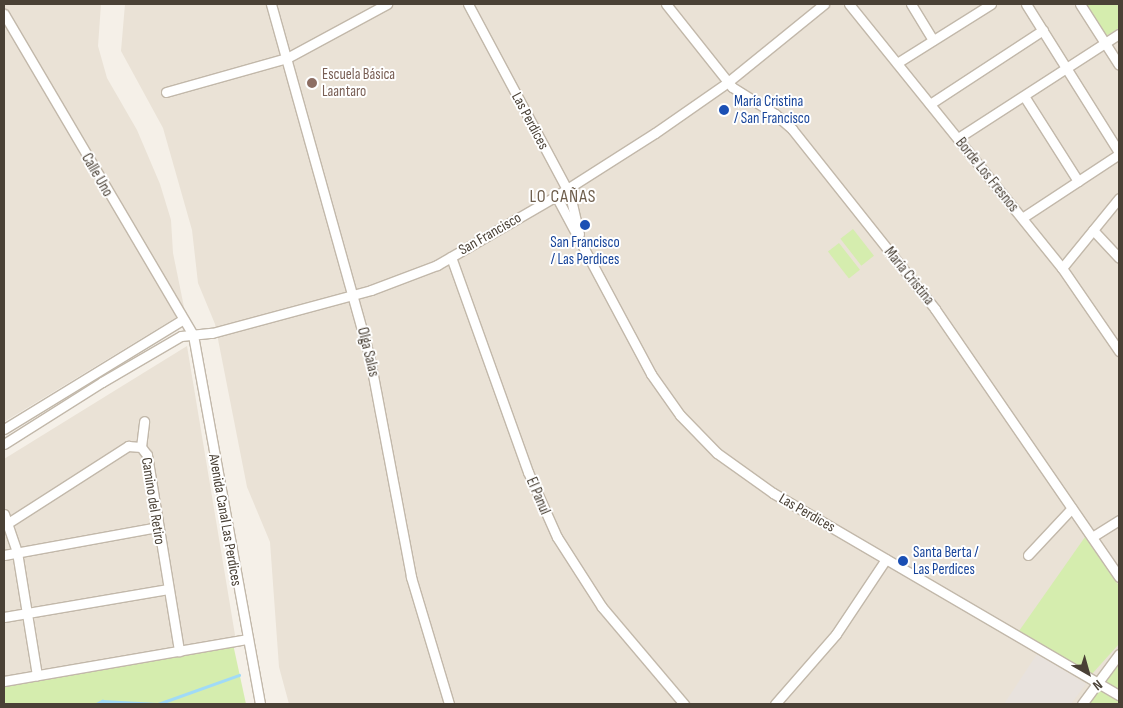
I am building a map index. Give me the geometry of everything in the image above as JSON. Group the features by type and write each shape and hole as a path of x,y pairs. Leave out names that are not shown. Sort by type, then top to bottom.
{"street":[{"name":"Olga Salas","path":"271,4 353,294 377,391 411,577 449,704"},
{"path":"166,92 287,58 387,4"},
{"name":"Las Perdices","path":"468,4 567,189 581,242"},
{"name":"María Cristina","path":"666,4 728,82 775,114 792,129 946,323 1119,577"},
{"name":"San Francisco","path":"4,444 172,341 193,335 212,333 406,279 450,257 556,196 728,82 824,4"},
{"name":"Borde Los Fresnos","path":"849,4 1062,268 1119,351"},
{"path":"911,4 934,40"},
{"path":"897,63 991,4"},
{"path":"1022,218 1119,153 1026,4"},
{"path":"1080,4 1119,65"},
{"name":"Calle Uno","path":"4,14 182,320 193,335"},
{"path":"4,34 12,30"},
{"path":"930,104 1042,30"},
{"path":"958,138 1119,34"},
{"path":"1024,96 1078,181"},
{"name":"Las Perdices","path":"556,196 651,374 697,434 758,483 1119,695"},
{"path":"1062,268 1119,198"},
{"path":"1093,230 1119,258"},
{"name":"El Panul","path":"450,257 528,472 557,537 596,599 684,704"},
{"path":"4,429 182,320"},
{"name":"Avenida Canal Las Perdices","path":"193,335 246,639 260,704"},
{"path":"142,447 144,421"},
{"name":"Camino del Retiro","path":"6,519 128,446 142,447 147,455 167,589 179,651"},
{"path":"1028,555 1072,508"},
{"path":"6,519 17,552 37,675"},
{"path":"1092,537 1119,520"},
{"path":"4,555 158,527"},
{"path":"775,704 841,628 886,558"},
{"path":"4,617 167,589"},
{"path":"4,681 246,639"},
{"path":"1082,704 1119,654"}],"shaded area":[{"path":"4,4 101,4 98,46 107,78 137,130 160,184 171,220 173,253 185,312 4,422"},
{"path":"125,4 1119,4 1119,661 1085,704 289,704 279,667 270,542 247,487 215,324 198,283 192,230 163,128 121,51"},
{"path":"187,346 235,635 233,644 4,686 4,459"},
{"path":"1037,654 1086,684 1071,704 1004,704"}],"green space":[{"path":"1086,4 1119,4 1119,28 1106,36"},
{"path":"853,229 874,256 861,266 840,239"},
{"path":"839,243 860,270 849,278 828,252"},
{"path":"1085,537 1119,586 1119,644 1092,674 1019,631"},
{"path":"233,644 246,704 4,704 4,686"},
{"path":"1119,661 1119,704 1085,704"}],"waterway":[{"path":"158,704 239,675"},
{"path":"96,704 102,701 157,704"}],"place":[{"name":"Escuela Básica Laantaro","path":"312,83"},
{"name":"María Cristina / San Francisco","path":"724,110"},
{"name":"San Francisco / Las Perdices","path":"585,225"},
{"name":"Santa Berta / Las Perdices","path":"903,561"}],"district":[{"name":"LO CAÑAS","path":"563,197"}]}
